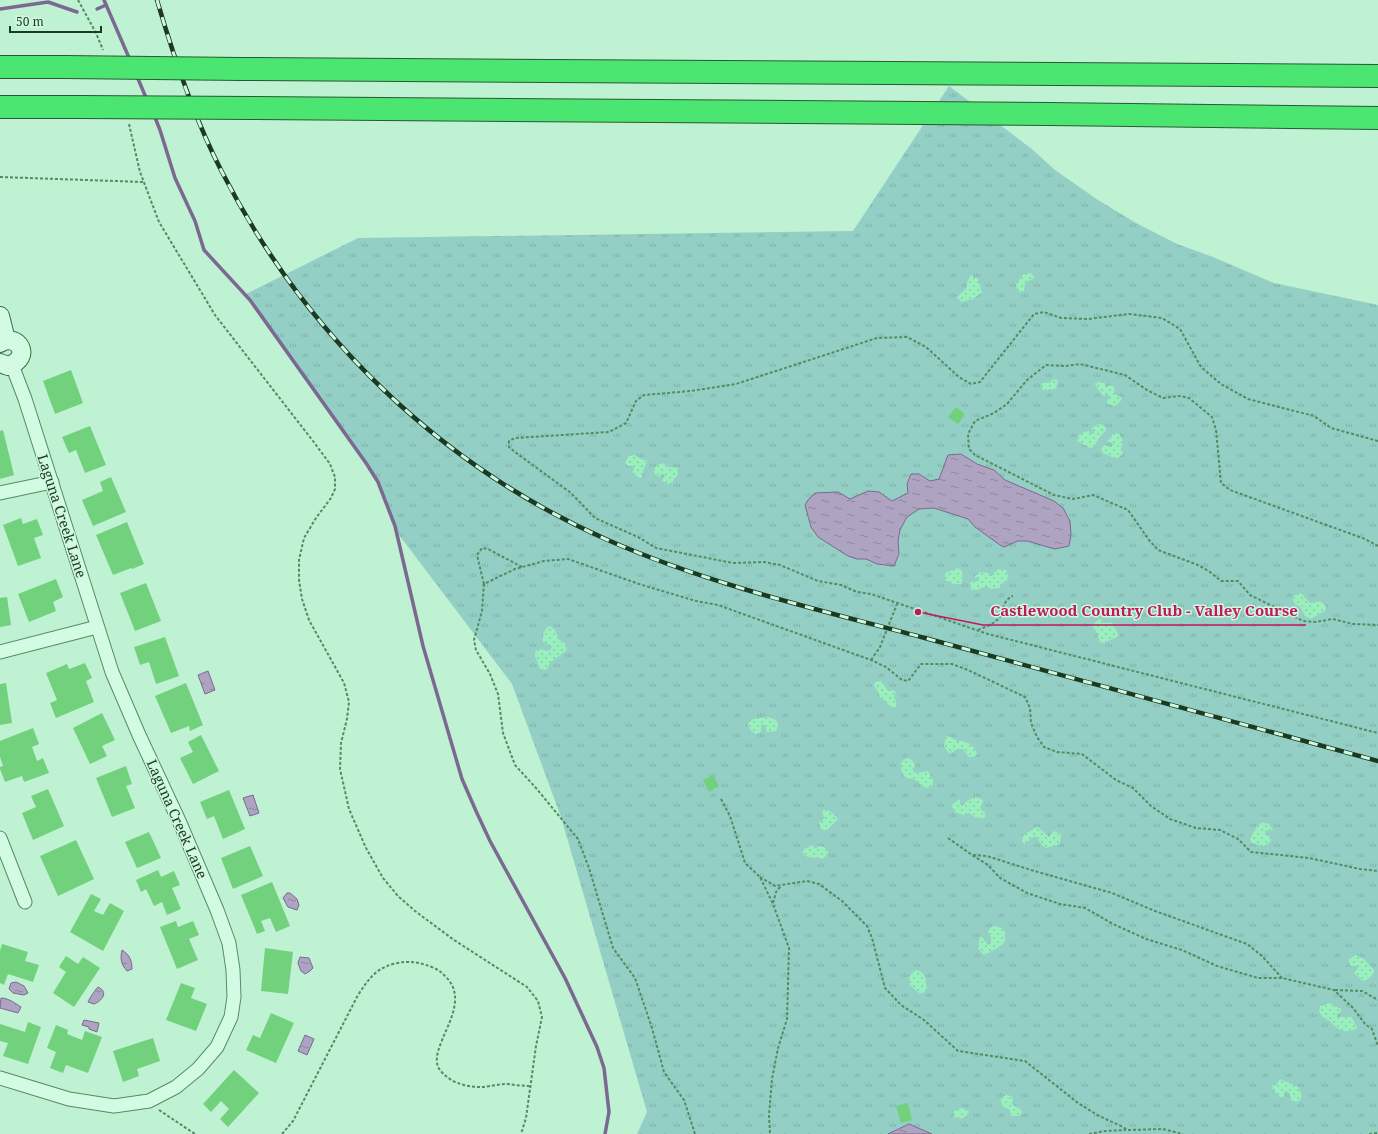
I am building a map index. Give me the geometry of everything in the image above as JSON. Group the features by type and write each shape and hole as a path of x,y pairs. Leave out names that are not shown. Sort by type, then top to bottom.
{"highway":[{"path":"1193,75 1378,60"},
{"path":"0,67 1378,76"},
{"path":"0,107 1049,114 1378,118"},
{"path":"1305,118 1351,132 1378,134"}],"street":[{"name":"Laguna Creek Lane","path":"0,316 3,341 12,340 17,342 22,350 20,359 16,364 6,364 25,399 97,627 115,679 180,823 217,910 229,943 233,970 234,997 231,1017 217,1047 198,1069 176,1087 149,1101 114,1106 69,1099 0,1078"},
{"path":"0,494 52,482"},
{"path":"0,652 97,627"},
{"path":"0,838 25,902"}],"path":[{"path":"78,0 96,33 105,55"},
{"path":"128,121 143,182 159,222 215,315 313,441 330,464 336,477 335,489 331,498 316,518 304,538 299,560 299,580 302,599 309,620 344,683 349,702 348,719 341,743 340,769 349,809 366,848 383,878 398,896 415,911 454,940 527,987 538,1001 542,1017 526,1118 521,1134"},
{"path":"0,177 143,182"},
{"path":"1378,440 1331,428 1314,416 1248,398 1221,384 1201,367 1180,329 1162,318 1129,314 1088,319 1061,318 1044,312 1034,314 980,382 971,384 959,377 926,347 907,337 877,338 736,384 644,395 636,401 626,423 610,432 515,438 509,441 509,447 571,493 595,518 638,537 656,548 733,563 764,562 780,565 818,581 841,584 857,592 871,594 977,631 1378,733"},
{"path":"1378,546 1364,538 1230,490 1221,483 1216,430 1212,417 1189,398 1180,396 1163,398 1147,390 1125,375 1080,364 1066,366 1046,365 1027,380 1007,404 994,413 975,421 968,434 969,449 975,455 1054,495 1074,499 1093,495 1128,510 1158,550 1198,565 1221,581 1238,581 1250,595 1303,621 1315,622 1333,619 1353,624 1378,625"},
{"path":"522,567 488,549 482,548 477,555 484,584 482,611 474,640 476,650 490,674 498,694 503,733 515,765 578,839 589,868 613,948 635,978 652,1028 664,1072 684,1100 695,1134"},
{"path":"484,584 498,576 522,567 544,561 568,559 696,601 718,604 871,660 886,667 902,680 908,681 921,664 952,664 1025,697 1030,708 1031,723 1037,737 1044,747 1057,752 1082,754 1116,780 1133,788 1151,806 1170,819 1196,828 1220,830 1238,839 1251,852 1309,858 1360,869 1378,870"},
{"path":"977,631 999,618 1003,605 1012,596"},
{"path":"871,660 880,647 897,604"},
{"path":"721,798 730,816 745,863 760,877 775,886 807,881 819,884 842,901 867,926 872,938 885,988 902,1005 924,1020 958,1051 1025,1061 1078,1103 1099,1116 1128,1130"},
{"path":"948,838 988,865 1000,878 1026,893 1060,904 1085,908 1113,924 1146,939 1182,950 1217,966 1258,978 1282,978 1334,990 1362,991 1378,1000"},
{"path":"972,855 987,856 1112,893 1247,944 1262,956 1282,978"},
{"path":"760,877 773,904 789,948 787,1019 778,1048 772,1079 769,1114 770,1134"},
{"path":"773,904 776,892 782,885"},
{"path":"282,1134 293,1121 358,995 371,976 386,966 404,961 423,963 439,970 450,980 455,991 454,1010 436,1056 438,1068 446,1078 461,1085 480,1087 506,1084 531,1086"},
{"path":"1334,990 1353,1008 1365,1024 1372,1029 1378,1046"},
{"path":"149,1101 163,1114 195,1134"},
{"path":"1089,1134 1105,1131 1163,1129 1183,1134"},
{"path":"1369,1134 1378,1133"}],"green space":[{"path":"949,86 1033,150 1055,170 1098,200 1136,223 1177,244 1213,257 1274,283 1378,305 1378,1134 637,1134 647,1112 561,817 512,684 396,531 378,482 366,463 246,294 358,238 853,231"}],"sand":[{"path":"1032,273 1034,278 1025,283 1024,291 1018,292 1016,285 1023,274"},
{"path":"971,275 978,279 982,292 973,299 961,302 957,297 967,288 967,282"},
{"path":"1053,379 1058,380 1057,386 1054,390 1049,389 1047,391 1042,389 1041,384 1046,382 1049,383"},
{"path":"1098,382 1104,383 1107,387 1111,385 1115,386 1114,393 1122,398 1120,402 1114,406 1106,403 1110,397 1108,394 1104,396 1098,390 1095,384"},
{"path":"1098,424 1103,425 1107,429 1098,439 1094,447 1090,448 1077,441 1079,435 1084,432 1089,431 1091,434 1094,433 1091,429"},
{"path":"1113,433 1119,434 1123,440 1121,449 1123,453 1118,458 1113,458 1104,454 1101,450 1105,445 1111,447 1113,445 1107,441 1111,438"},
{"path":"635,455 648,461 644,468 642,477 639,478 632,472 634,469 633,466 628,466 625,463 629,456"},
{"path":"664,463 667,467 678,468 677,477 674,478 673,482 668,484 662,481 665,475 662,474 659,477 653,470 657,465"},
{"path":"958,568 962,571 963,579 961,584 954,584 945,580 945,573"},
{"path":"998,569 1006,570 1008,575 1007,580 1000,585 1000,588 991,589 986,586 975,591 971,590 970,582 979,581 978,577 974,578 980,572 988,573 989,576 992,576"},
{"path":"1301,593 1310,603 1322,601 1326,607 1325,611 1311,619 1305,616 1301,608 1295,604 1292,598"},
{"path":"1100,619 1105,623 1112,622 1119,636 1104,643 1100,642 1092,625"},
{"path":"550,626 555,630 559,640 564,642 567,648 566,651 551,662 546,670 540,669 534,654 536,650 539,649 549,651 552,647 543,642 544,632"},
{"path":"881,681 888,691 894,690 896,693 894,697 896,707 890,707 886,701 880,698 874,685 875,682"},
{"path":"768,717 778,722 776,731 767,732 765,725 762,724 761,732 756,734 750,730 748,724 753,719"},
{"path":"946,736 969,744 974,748 977,754 974,757 969,757 963,749 958,749 949,754 944,746"},
{"path":"909,758 914,762 915,766 912,769 915,773 928,771 934,782 931,787 926,788 916,780 906,778 901,769 901,763 905,759"},
{"path":"976,797 983,800 980,808 985,813 985,818 976,818 969,813 964,815 957,814 953,809 952,805 960,799 960,804 962,806 970,799"},
{"path":"826,809 834,814 838,819 827,830 822,830 819,821 821,822 825,817 822,814 823,810"},
{"path":"1262,822 1269,824 1273,830 1266,830 1265,832 1270,837 1271,841 1266,845 1261,846 1251,842 1250,839 1257,826"},
{"path":"1038,827 1049,837 1054,831 1061,834 1060,844 1046,848 1035,836 1024,844 1022,837 1026,833"},
{"path":"813,845 815,849 819,846 824,847 828,851 827,855 822,859 818,857 807,857 803,853 804,849"},
{"path":"994,926 1001,928 1004,931 1005,942 984,955 978,949 980,936 988,945 991,943 991,937 988,933 990,928"},
{"path":"1356,955 1364,959 1374,970 1371,977 1363,981 1354,973 1358,968 1357,966 1350,966 1349,959"},
{"path":"916,970 920,971 924,975 926,980 927,990 923,993 919,993 910,985 910,976"},
{"path":"1329,1003 1341,1009 1341,1012 1337,1014 1337,1017 1351,1017 1357,1028 1349,1031 1341,1030 1323,1017 1319,1012 1320,1006"},
{"path":"1280,1079 1298,1087 1302,1095 1300,1100 1296,1102 1291,1100 1289,1093 1286,1091 1284,1092 1283,1099 1275,1092 1272,1088 1273,1084 1275,1086"},
{"path":"1007,1095 1013,1098 1013,1105 1022,1110 1022,1113 1019,1116 1010,1116 1010,1110 1002,1106 1002,1097"},
{"path":"962,1108 968,1110 969,1112 966,1116 961,1119 954,1117 954,1111"}],"water":[{"path":"961,454 977,464 994,470 1005,480 1054,501 1063,508 1070,521 1071,535 1069,546 1055,549 1027,541 1018,541 1004,547 975,527 968,519 934,508 919,509 907,517 900,530 898,541 899,554 894,566 877,564 866,559 857,559 848,556 818,537 811,527 805,505 815,493 838,492 850,499 868,491 879,492 892,501 908,493 907,484 911,474 919,474 930,481 939,479 948,455"},
{"path":"208,671 215,690 205,694 198,675"},
{"path":"253,795 259,813 250,816 243,798"},
{"path":"287,893 290,893 297,899 299,905 297,910 288,907 283,898"},
{"path":"122,950 129,956 132,963 132,969 127,971 123,966 121,956"},
{"path":"300,957 309,958 313,968 305,974 301,971 298,963"},
{"path":"16,982 24,986 28,993 24,995 13,993 9,989 11,983"},
{"path":"98,987 104,994 102,999 94,1004 88,1002 92,994"},
{"path":"1,998 14,1002 21,1007 18,1013 0,1008"},
{"path":"84,1020 99,1023 97,1032 82,1025"},
{"path":"305,1035 314,1039 307,1055 298,1051"},
{"path":"909,1124 932,1134 888,1134"}],"building":[{"path":"71,370 83,403 55,414 43,381"},
{"path":"956,407 965,414 958,424 948,417"},
{"path":"90,426 106,465 85,473 76,450 69,453 62,437"},
{"path":"3,430 14,475 0,479 0,431"},
{"path":"111,477 126,512 93,526 82,500 103,491 100,482"},
{"path":"21,518 23,524 37,519 43,535 34,538 41,558 18,566 3,525"},
{"path":"127,522 144,564 113,575 96,535"},
{"path":"56,579 63,597 53,602 56,611 29,622 18,594"},
{"path":"146,583 161,621 135,631 120,593"},
{"path":"7,597 11,625 0,627 0,598"},
{"path":"165,637 179,676 156,684 149,662 140,665 134,647"},
{"path":"85,663 92,678 86,681 94,702 56,718 50,703 57,700 46,673 67,664 69,669"},
{"path":"6,683 12,723 0,725 0,684"},
{"path":"186,683 203,725 190,731 189,726 171,733 155,696"},
{"path":"102,713 115,740 102,746 107,756 90,764 73,728"},
{"path":"33,728 39,744 32,747 37,761 43,758 49,773 24,782 22,776 5,782 0,769 0,767 3,766 0,757 0,741"},
{"path":"201,735 219,771 193,784 180,758 193,752 188,742"},
{"path":"126,766 132,784 126,786 135,808 112,817 96,778"},
{"path":"713,775 719,786 709,792 703,780"},
{"path":"48,789 64,826 33,840 22,813 36,807 31,796"},
{"path":"229,790 245,829 223,839 214,816 207,819 200,802"},
{"path":"149,832 161,858 137,868 125,842"},
{"path":"76,840 94,879 58,896 40,856"},
{"path":"250,846 263,876 233,889 221,858"},
{"path":"158,870 161,877 174,871 180,885 172,888 181,909 167,915 162,902 154,906 146,889 141,892 136,880"},
{"path":"272,882 290,926 276,932 270,918 261,921 265,931 257,934 241,895"},
{"path":"91,894 101,899 94,911 103,915 110,903 124,911 103,951 70,932"},
{"path":"176,921 178,927 193,921 199,935 189,939 198,960 177,969 160,927"},
{"path":"2,944 28,952 25,961 39,965 33,982 8,974 4,985 0,983 0,951"},
{"path":"265,948 293,952 288,994 261,991"},
{"path":"66,956 78,964 83,957 100,968 74,1007 53,993 66,972 59,967"},
{"path":"181,983 195,988 191,998 207,1004 196,1031 166,1020"},
{"path":"271,1013 294,1023 276,1063 246,1050 253,1035 260,1038"},
{"path":"28,1022 41,1027 28,1064 3,1056 8,1043 0,1041 0,1024 25,1032"},
{"path":"56,1025 68,1030 67,1034 82,1040 85,1031 102,1037 88,1073 66,1065 63,1073 50,1068 56,1052 47,1048"},
{"path":"153,1038 160,1061 137,1069 139,1076 123,1082 113,1051"},
{"path":"234,1070 259,1093 228,1127 220,1119 229,1109 221,1101 211,1112 203,1104"},
{"path":"908,1103 912,1120 901,1123 896,1106"}],"waterway":[{"path":"104,0 130,60"},
{"path":"0,9 48,2 77,12"},
{"path":"97,9 106,5"},
{"path":"136,74 147,100"},
{"path":"154,115 175,178 195,221 204,250 250,300 378,482 395,526 423,646 462,779 490,841 565,978 597,1047 604,1068 609,1112 605,1134"}],"railway":[{"path":"157,0 185,88 202,130 222,172 256,232 294,288 337,341 384,390 435,435 490,475 548,511 610,541 648,557 726,584 806,607 1378,761"}],"place":[{"name":"Castlewood Country Club - Valley Course","path":"918,612"}]}
